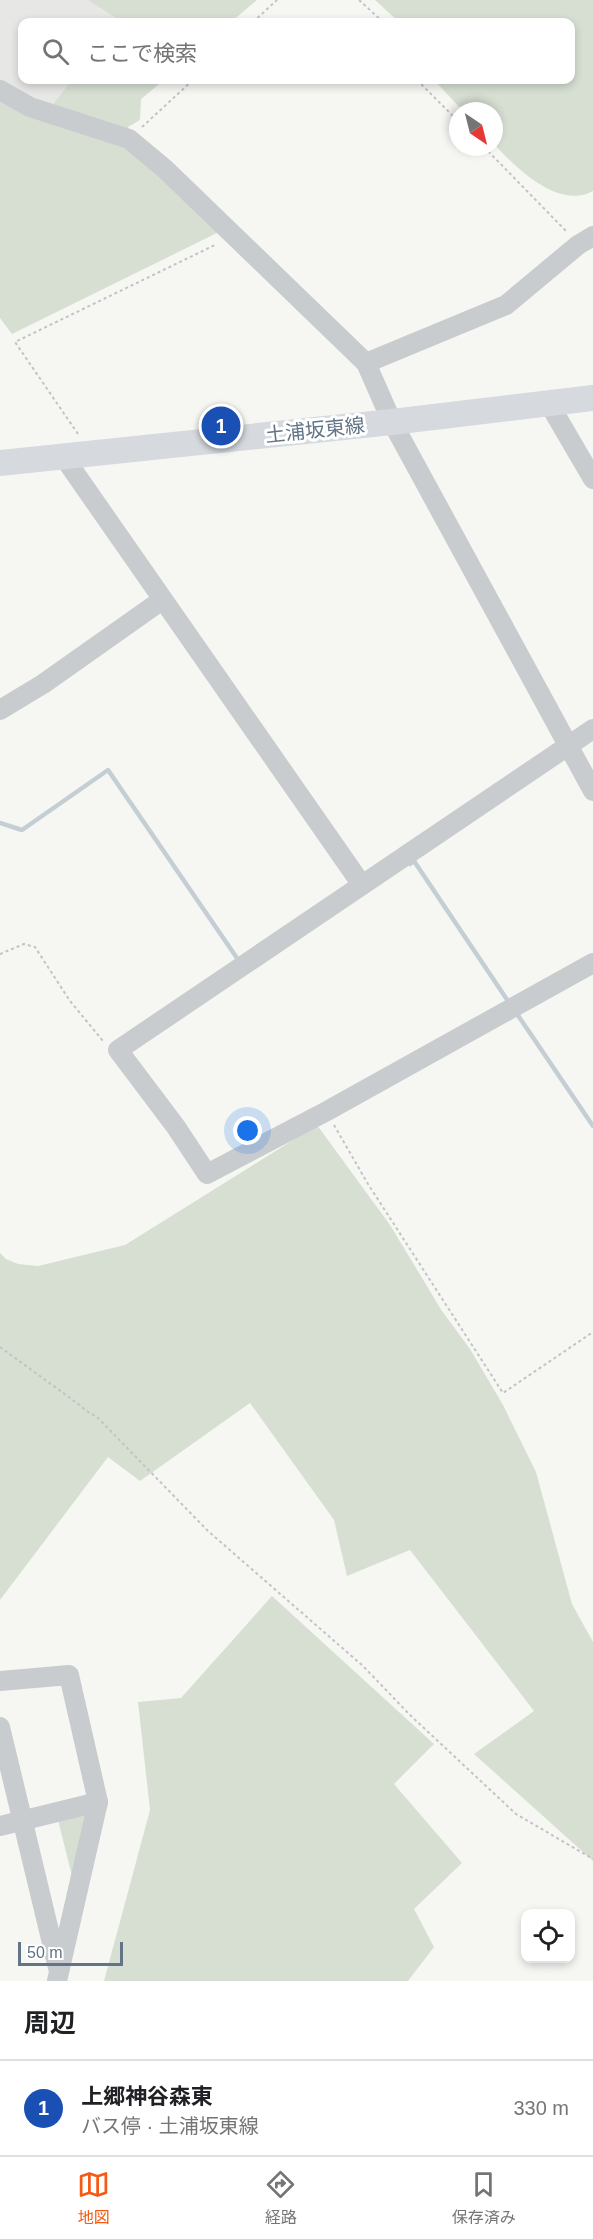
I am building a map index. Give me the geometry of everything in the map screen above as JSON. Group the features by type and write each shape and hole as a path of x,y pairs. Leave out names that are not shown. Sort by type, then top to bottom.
{"main road":[{"name":"土浦坂東線","path":"0,463 392,422 593,398"}],"street":[{"path":"0,90 30,106 129,139 165,169 366,363 392,422 593,791"},
{"path":"366,363 506,304 586,241"},
{"path":"548,402 593,479"},
{"path":"63,456 362,885"},
{"path":"0,710 43,684 162,600"},
{"path":"593,729 118,1050 176,1127 207,1174 327,1111 593,963"},
{"path":"0,1681 69,1675 98,1802 58,1978"},
{"path":"0,1727 58,1978"},
{"path":"0,1826 98,1802"}],"path":[{"path":"258,18 278,0"},
{"path":"359,0 379,18"},
{"path":"129,139 189,84"},
{"path":"421,84 449,112"},
{"path":"494,156 586,241"},
{"path":"91,453 15,342 234,235"},
{"path":"0,954 24,944 35,947 70,1001 105,1043 118,1050"},
{"path":"327,1111 368,1184 503,1393 593,1332"},
{"path":"0,1347 84,1410 98,1417 208,1531 363,1666 410,1715 516,1815 593,1859"}],"shaded area":[{"path":"0,0 135,0 120,18 18,18 18,84 69,84 42,120 0,101"},
{"path":"88,0 257,0 236,18 116,18"},
{"path":"375,0 593,0 593,191 580,195 566,195 539,184 503,153 503,102 455,102 438,84 575,84 575,18 395,18"},
{"path":"69,84 159,84 141,99 140,120 128,127 165,180 219,232 12,334 0,318 0,101 42,119"},
{"path":"317,1125 390,1225 442,1311 470,1349 503,1405 536,1472 572,1604 593,1642 593,1861 474,1754 534,1711 410,1550 347,1576 334,1520 250,1403 140,1481 108,1457 0,1600 0,1253 6,1259 18,1264 38,1266 125,1245"},
{"path":"272,1596 434,1744 394,1784 462,1863 414,1909 434,1947 408,1981 104,1981 150,1810 138,1702 181,1698"},
{"path":"90,1811 73,1880 58,1820"}],"waterway":[{"path":"0,823 22,830 108,770 239,961"},
{"path":"410,864 414,861 510,1004"},
{"path":"515,1011 593,1126"}],"place":[{"name":"上郷神谷森東","path":"221,426"}]}
